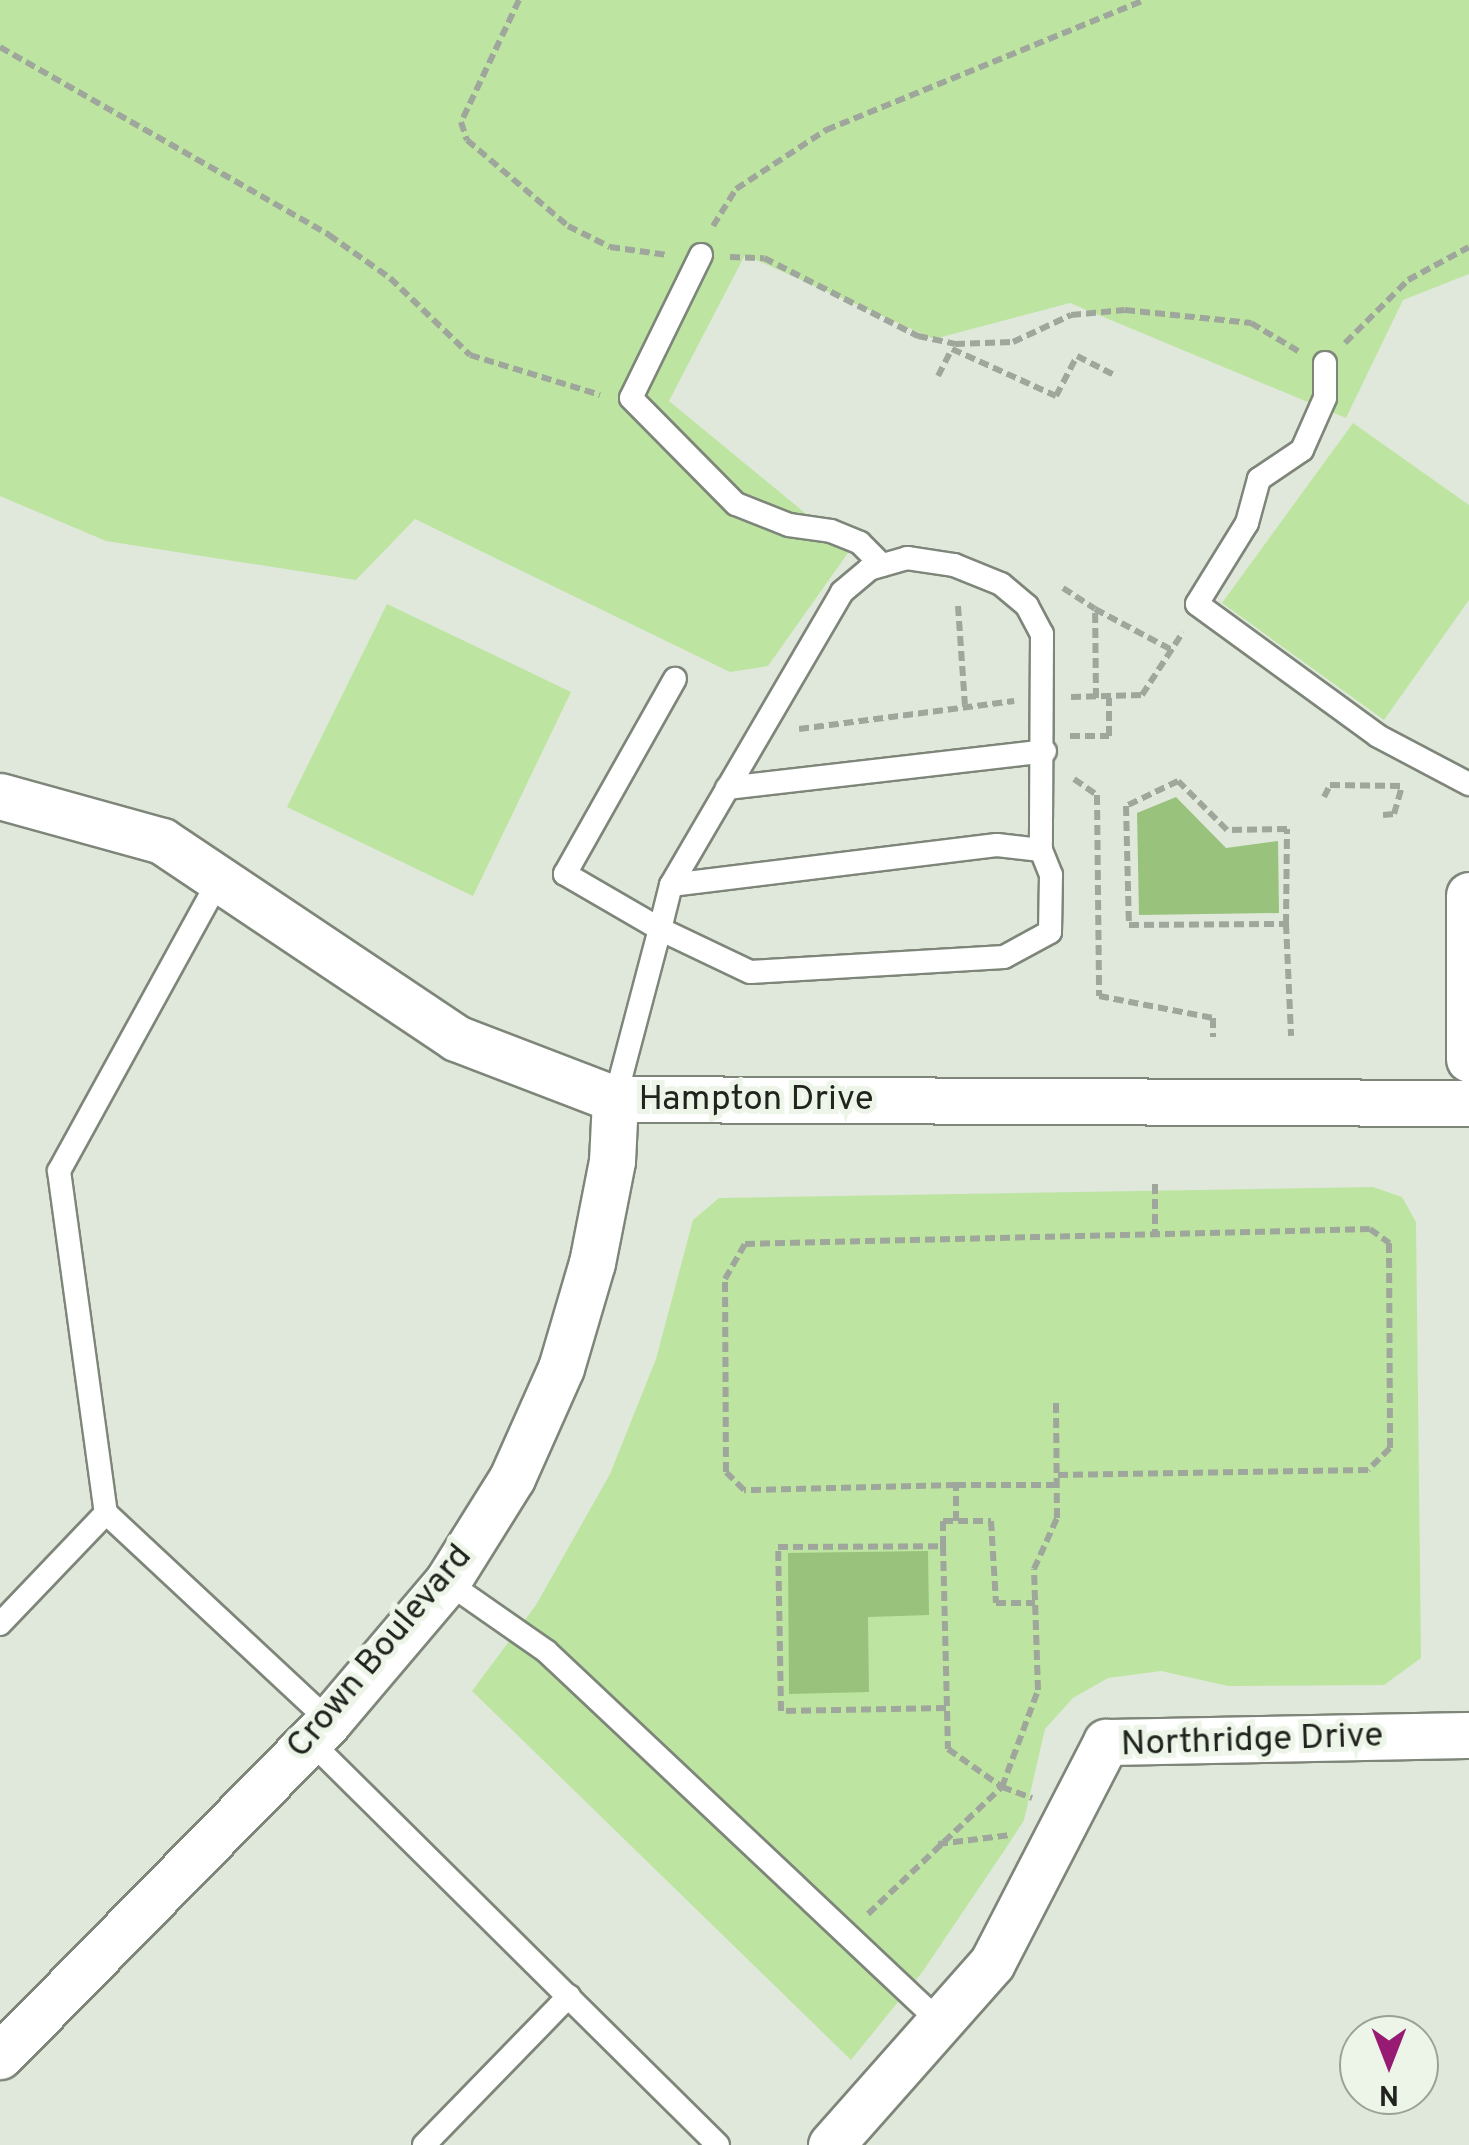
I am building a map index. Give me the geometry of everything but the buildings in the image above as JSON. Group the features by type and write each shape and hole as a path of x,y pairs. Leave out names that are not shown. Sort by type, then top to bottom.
{"street":[{"name":"Hampton Drive","path":"0,796 162,841 456,1038 615,1100 1469,1103"},
{"path":"1469,895 1469,1059"},
{"name":"Crown Boulevard","path":"0,2056 320,1731 447,1582 512,1478 562,1368 592,1263 612,1161 615,1100"},
{"name":"Northridge Drive","path":"831,2145 992,1963 1106,1742 1469,1735"}],"lane":[{"path":"701,255 631,398 736,504 789,525 830,531 860,543 882,565"},
{"path":"1325,363 1325,398 1302,450 1259,479 1247,524 1197,604 1410,756 1469,784"},
{"path":"615,1100 660,929 671,884 842,592 882,565 908,558 954,565 1001,584 1027,606 1042,634 1042,850 1051,875 1050,932 1004,957 750,972 688,938 660,929 565,874 675,678"},
{"path":"727,788 1045,751"},
{"path":"671,884 998,846 1042,850"},
{"path":"220,880 59,1171 106,1513 320,1731 569,1996 718,2145"},
{"path":"0,1624 106,1513"},
{"path":"447,1582 546,1652 940,2022"},
{"path":"424,2145 569,1996"}],"path":[{"path":"520,0 461,122 467,140 546,212 589,238 632,252 764,258 918,336 953,346 1056,396 1076,356 1116,376"},
{"path":"701,255 736,189 826,130 1144,0"},
{"path":"0,47 329,235 390,278 470,355 597,395 631,398"},
{"path":"953,346 1014,342 1071,315 1125,310 1251,323 1325,363 1408,280 1469,248"},
{"path":"938,376 953,346"},
{"path":"1063,588 1174,651"},
{"path":"965,705 1142,695 1174,651 1197,604"},
{"path":"760,733 967,711 958,606"},
{"path":"1095,609 1096,698"},
{"path":"1068,736 1109,736 1109,698"},
{"path":"1383,814 1394,814 1410,756"},
{"path":"1286,924 1129,925 1126,806 1178,781 1227,830 1287,829 1291,1036"},
{"path":"1324,797 1330,785 1402,786"},
{"path":"1154,1184 1155,1234"},
{"path":"1057,1475 1368,1470 1390,1448 1389,1243 1370,1229 746,1244 724,1279 726,1472 744,1490 1057,1484"},
{"path":"848,1938 938,1844 1002,1787 1038,1690 1034,1569 1057,1518 1056,1398"},
{"path":"956,1485 956,1521"},
{"path":"1032,1798 1002,1787 948,1749 942,1521 992,1521 996,1603 1035,1603"},
{"path":"942,1546 778,1547 781,1711 946,1708"},
{"path":"938,1844 1021,1833"}],"shaded area":[{"path":"0,0 1469,0 1469,274 1403,300 1346,418 1070,303 934,339 745,255 669,401 850,550 768,666 730,672 415,519 356,580 106,541 0,496"},
{"path":"1353,423 1469,505 1469,600 1384,720 1222,603"},
{"path":"387,604 571,692 473,896 287,807"},
{"path":"1176,797 1226,848 1278,841 1279,913 1139,915 1137,813"},
{"path":"1373,1187 1402,1197 1416,1222 1421,1658 1384,1685 1228,1686 1161,1671 1108,1678 1073,1698 1045,1729 1024,1820 923,1971 851,2060 472,1691 536,1605 610,1474 656,1359 693,1220 719,1198"},
{"path":"928,1551 929,1615 868,1617 869,1692 789,1694 788,1553"}]}
